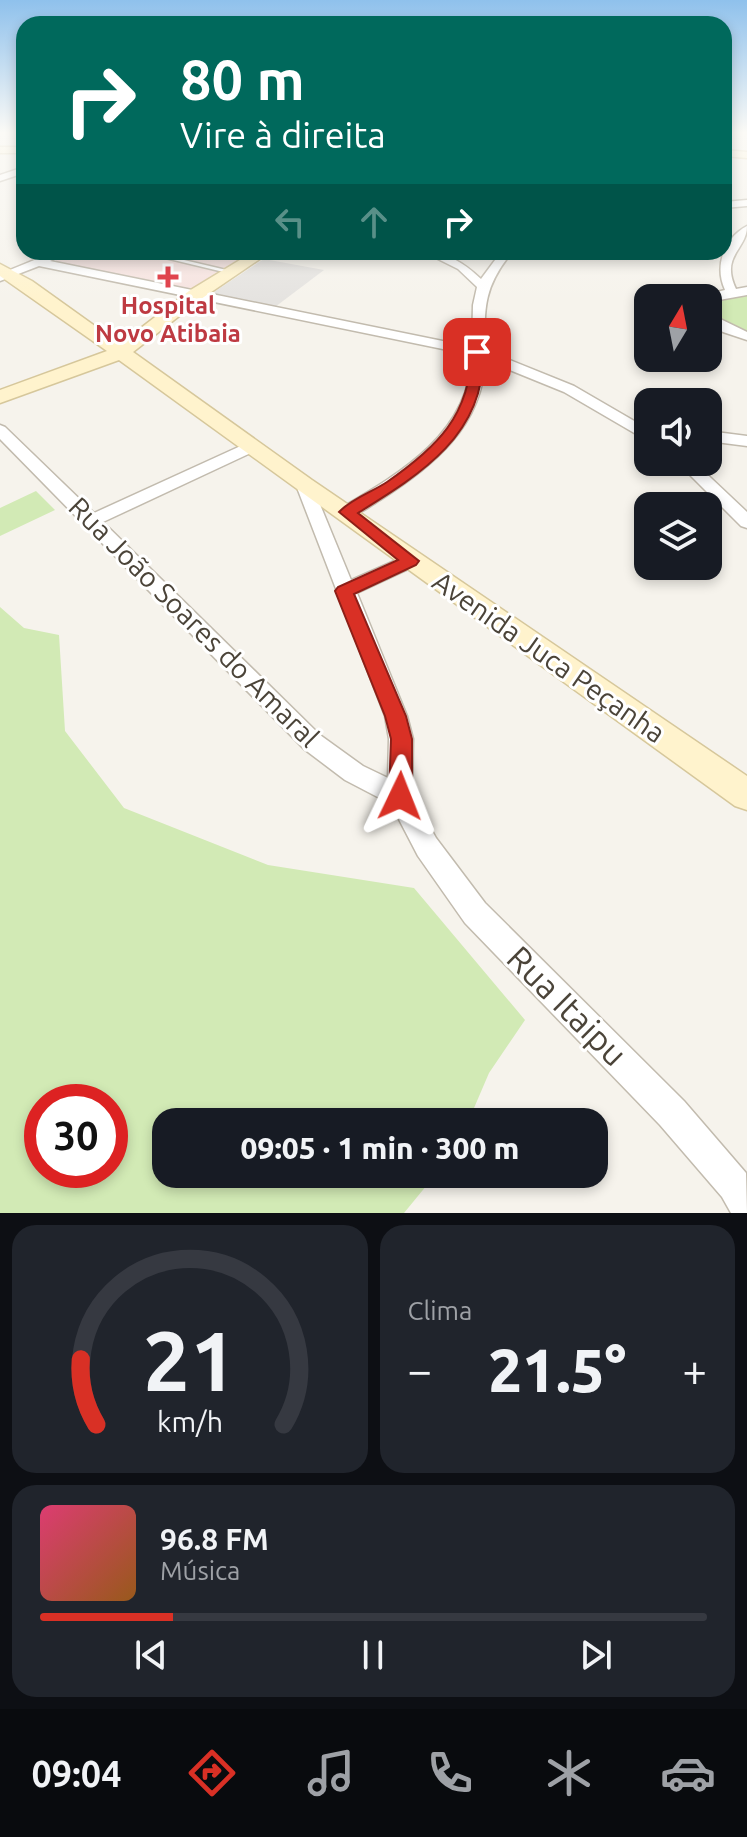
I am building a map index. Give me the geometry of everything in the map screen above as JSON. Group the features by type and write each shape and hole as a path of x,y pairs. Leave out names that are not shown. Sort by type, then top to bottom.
{"street":[{"path":"732,244 747,229"},
{"path":"4,274 47,260"},
{"path":"0,397 120,353 195,295 251,260"},
{"path":"448,260 462,267 481,285"},
{"path":"347,512 391,486 425,460 455,429 471,402 477,374 481,285 501,260"},
{"path":"725,260 724,269 731,291"},
{"path":"41,263 477,352 558,384 634,426"},
{"name":"Avenida Juca Peçanha","path":"4,274 747,795"},
{"path":"722,294 747,291"},
{"path":"722,326 747,336"},
{"path":"619,416 634,419"},
{"name":"Rua João Soares do Amaral","path":"0,431 312,742 354,773 400,796"},
{"path":"722,438 747,441"},
{"path":"91,521 251,447"},
{"path":"699,476 747,522"},
{"path":"304,485 396,716 401,739 400,796"},
{"path":"344,591 410,561"},
{"name":"Rua Itaipu","path":"400,796 427,847 475,913 672,1113 734,1185 747,1207"}],"lane":[{"path":"183,260 232,272"}],"shaded area":[{"name":"Hospital Novo Atibaia","path":"57,260 240,260 191,291 53,262"},
{"path":"262,260 324,270 275,307 211,294"}],"green space":[{"path":"747,294 747,332 722,322 722,297"},
{"path":"36,491 55,510 0,536 0,508"},
{"path":"0,607 24,628 59,635 65,731 124,808 268,865 414,888 525,1020 489,1073 474,1108 152,1108 152,1188 425,1188 404,1213 0,1213"}],"place":[{"name":"Hospital Novo Atibaia","path":"168,277"}],"route":[{"path":"400,796 401,739 396,716 344,591 410,561 347,512 391,486 425,460 455,429 471,402 477,374 477,352"}]}
